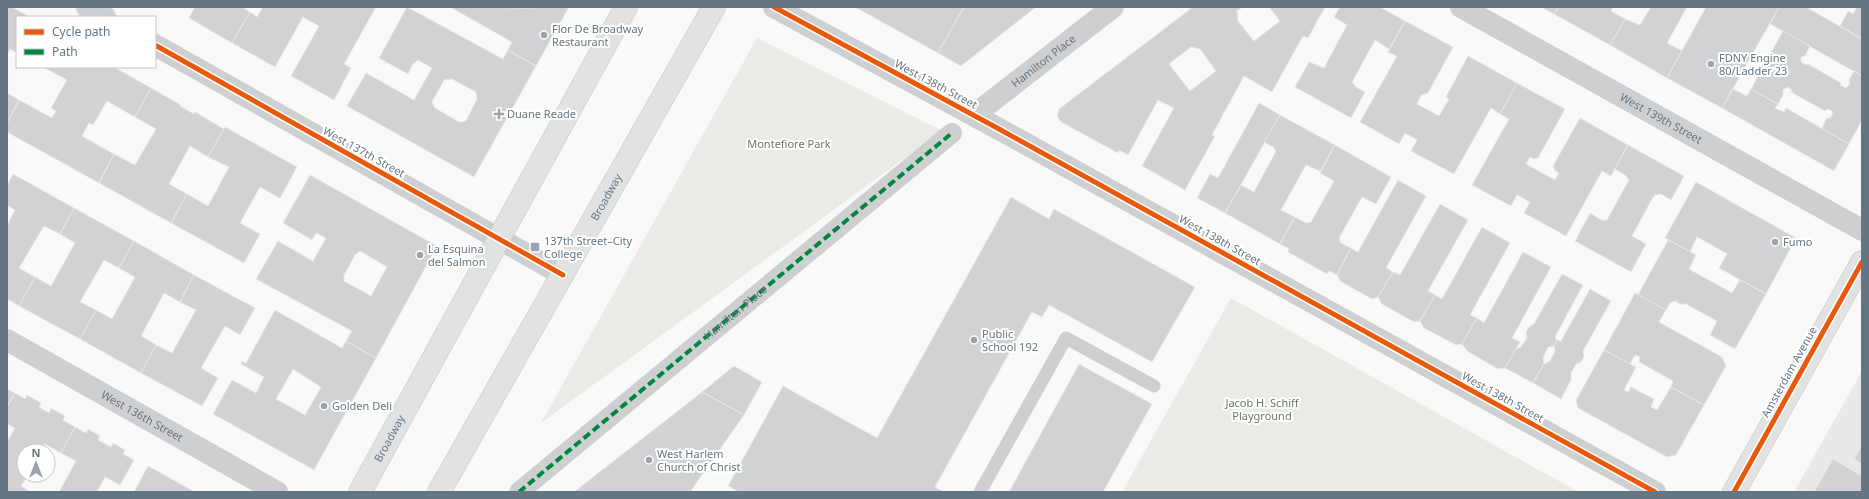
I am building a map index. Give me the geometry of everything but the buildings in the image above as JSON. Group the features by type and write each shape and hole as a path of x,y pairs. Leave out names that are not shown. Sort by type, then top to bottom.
{"main road":[{"name":"Broadway","path":"360,492 626,7"},
{"name":"Broadway","path":"439,492 563,276 714,7"},
{"name":"Amsterdam Avenue","path":"1734,492 1862,262"}],"street":[{"path":"87,7 103,16"},
{"name":"West 138th Street","path":"774,7 1655,492"},
{"name":"Hamilton Place","path":"974,116 1113,7"},
{"name":"West 139th Street","path":"1461,7 1862,230"},
{"name":"West 137th Street","path":"156,46 563,276"},
{"name":"Hamilton Place","path":"519,492 952,133"},
{"name":"West 136th Street","path":"7,340 277,492"}],"lane":[{"path":"980,492 1066,338 1154,386"}],"shaded area":[{"path":"1862,371 1862,492 1794,492"}],"green space":[{"name":"Montefiore Park","path":"757,38 942,131 541,423"},
{"name":"Jacob H. Schiff Playground","path":"1231,298 1537,469 1579,492 1122,492"}],"marked path":[{"path":"519,492 952,133"}],"cycle path":[{"path":"774,7 999,129 1655,492"},
{"path":"156,46 563,275"},
{"path":"1734,492 1862,262"}],"place":[{"name":"Flor De Broadway Restaurant","path":"544,35"},
{"name":"FDNY Engine 80/Ladder 23","path":"1711,64"},
{"name":"Duane Reade","path":"499,114"},
{"name":"Fumo","path":"1775,242"},
{"name":"137th Street–City College","path":"535,247"},
{"name":"La Esquina del Salmon","path":"420,255"},
{"name":"Public School 192","path":"974,340"},
{"name":"Golden Deli","path":"324,406"},
{"name":"West Harlem Church of Christ","path":"649,460"}]}
